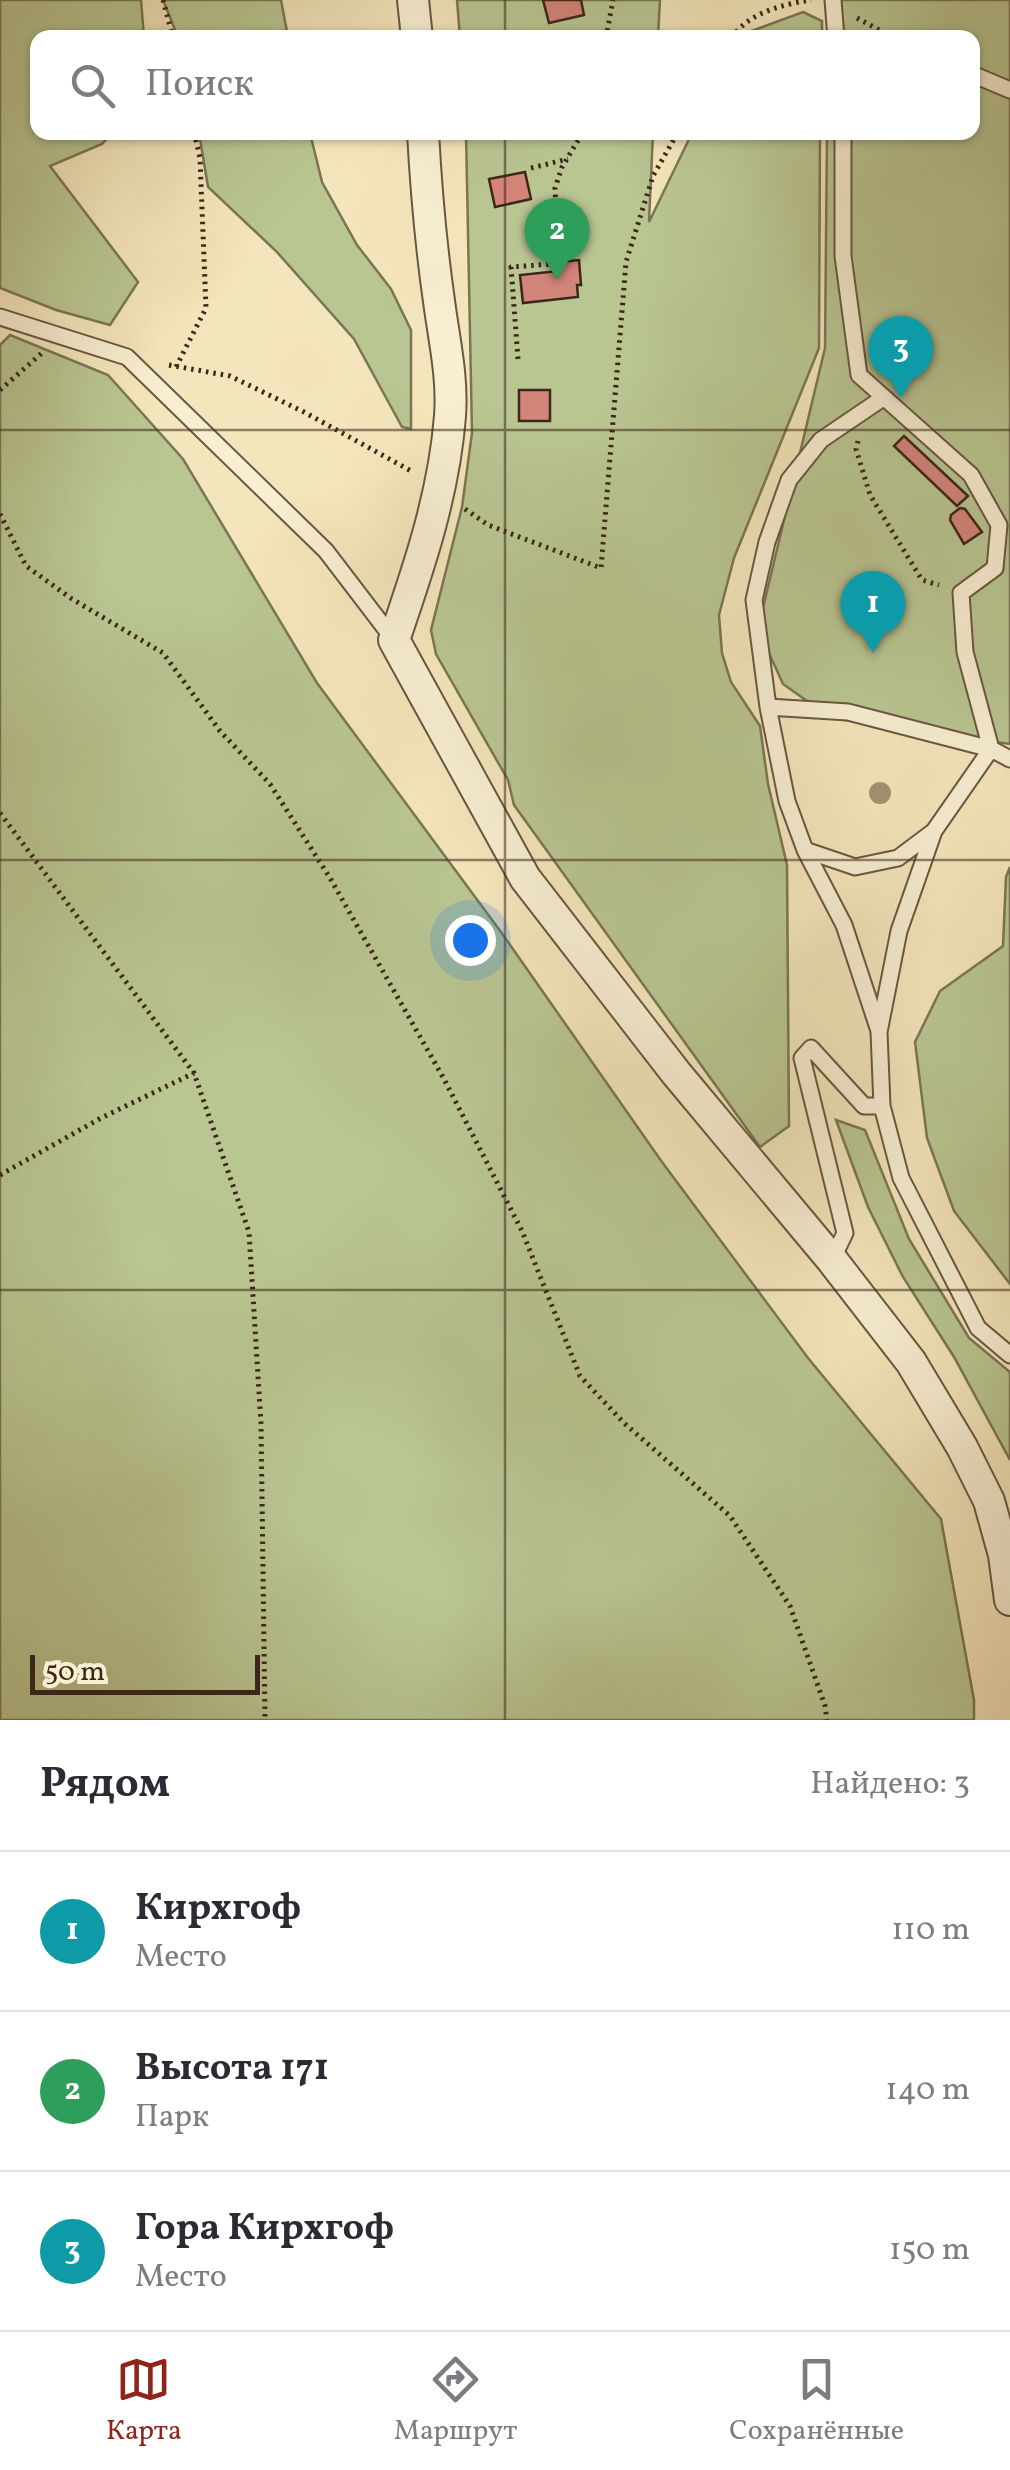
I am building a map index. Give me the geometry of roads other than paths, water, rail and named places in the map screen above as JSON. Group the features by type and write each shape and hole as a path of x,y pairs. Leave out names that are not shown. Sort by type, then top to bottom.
{"street":[{"path":"413,0 416,30"},
{"path":"424,140 433,250 450,365 451,497 424,554 394,640 526,878 676,1073 832,1260 911,1362 989,1501 1004,1555 1010,1600"}],"lane":[{"path":"837,30 840,4"},
{"path":"980,77 1010,90"},
{"path":"843,140 843,256 859,375 875,402 970,474 999,525 995,568 961,592 965,652 991,750 934,831 899,931 879,1032 882,1106 901,1178 978,1328 1010,1356"},
{"path":"0,317 127,356 326,551 394,640"},
{"path":"875,402 821,440 790,480 767,542 754,600 768,707 787,801 804,850 844,925 879,1032"},
{"path":"768,707 848,712 991,750 1010,759"},
{"path":"804,850 854,868 898,858 934,831"},
{"path":"832,1260 845,1233 802,1058 811,1048 864,1106 882,1106"}],"place":[{"name":"Высота 171","path":"557,280"},
{"name":"Гора Кирхгоф","path":"901,398"},
{"name":"Кирхгоф","path":"873,653"}]}
